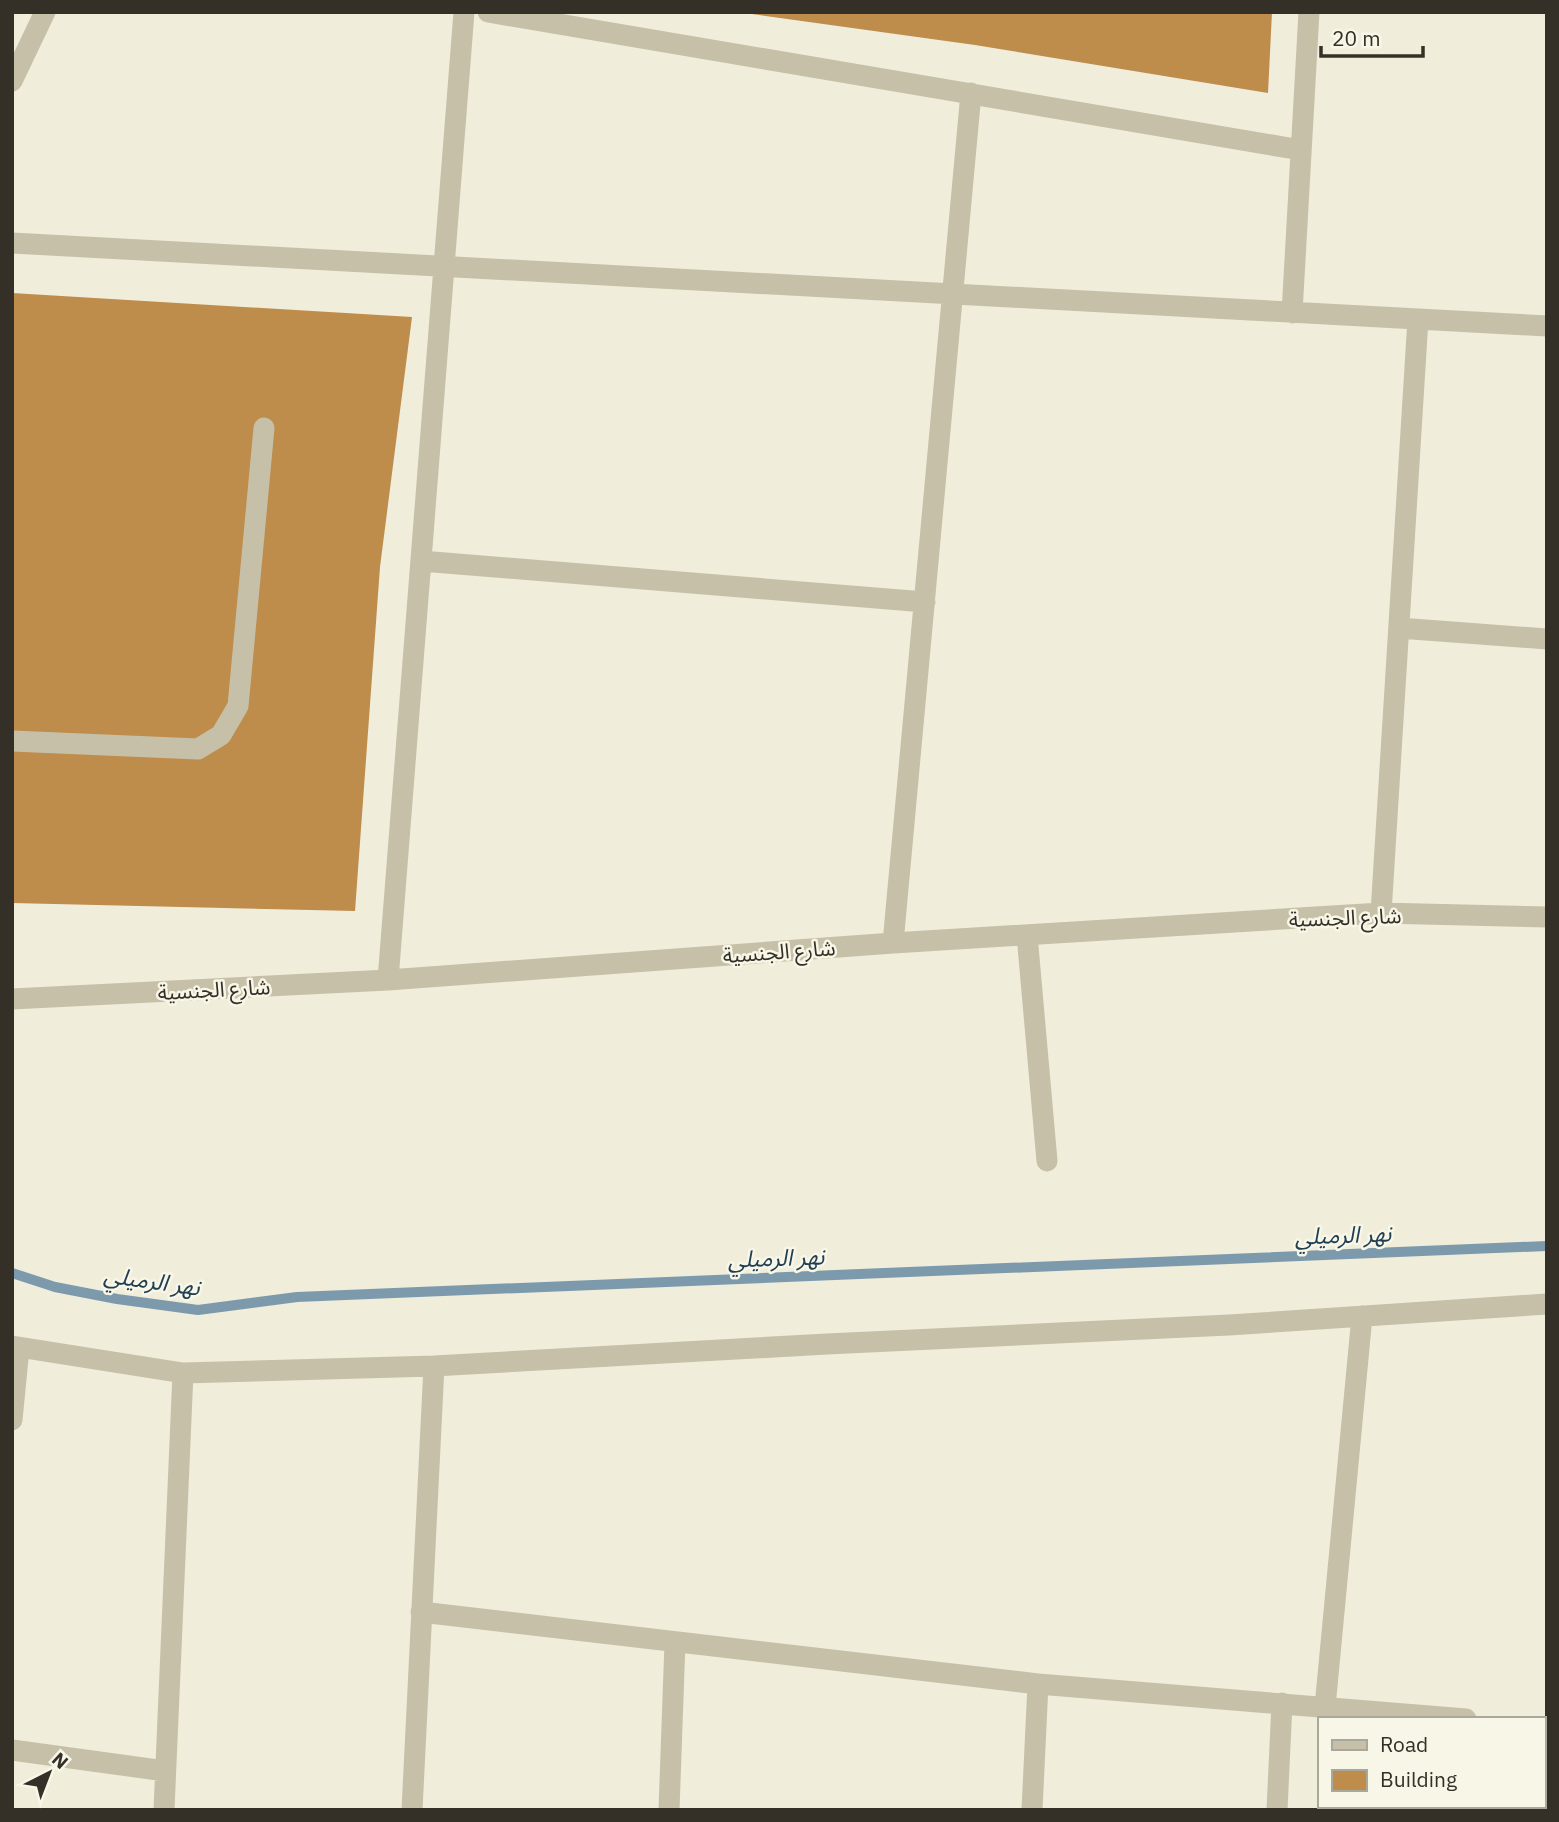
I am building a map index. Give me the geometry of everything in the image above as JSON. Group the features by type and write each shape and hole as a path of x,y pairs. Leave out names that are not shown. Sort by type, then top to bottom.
{"street":[{"path":"12,81 45,12"},
{"path":"388,980 464,12"},
{"path":"488,12 1301,150"},
{"path":"1293,313 1309,12"},
{"path":"893,943 971,93"},
{"path":"12,243 1547,326"},
{"path":"1381,913 1418,320"},
{"path":"12,741 198,749 221,735 238,706 264,428"},
{"path":"421,561 925,602"},
{"path":"1399,628 1547,639"},
{"name":"شارع الجنسية","path":"12,999 388,980 893,943 1381,913 1547,917"},
{"path":"1027,935 1046,1161"},
{"path":"12,1420 16,1347 183,1373 434,1366 813,1344 1229,1325 1547,1304"},
{"path":"1325,1707 1362,1316"},
{"path":"412,1810 434,1366"},
{"path":"164,1810 183,1373"},
{"path":"421,1612 1038,1684 1442,1717"},
{"path":"669,1810 675,1642"},
{"path":"1032,1810 1038,1684"},
{"path":"1277,1810 1282,1703"},
{"path":"12,1750 165,1771"}],"building":[{"path":"752,12 1272,12 1268,93 975,45"},
{"path":"12,293 412,317 380,567 355,911 12,903"}],"waterway":[{"name":"نهر الرميلي","path":"12,1273 55,1287 198,1310 297,1297 1547,1246"}]}
